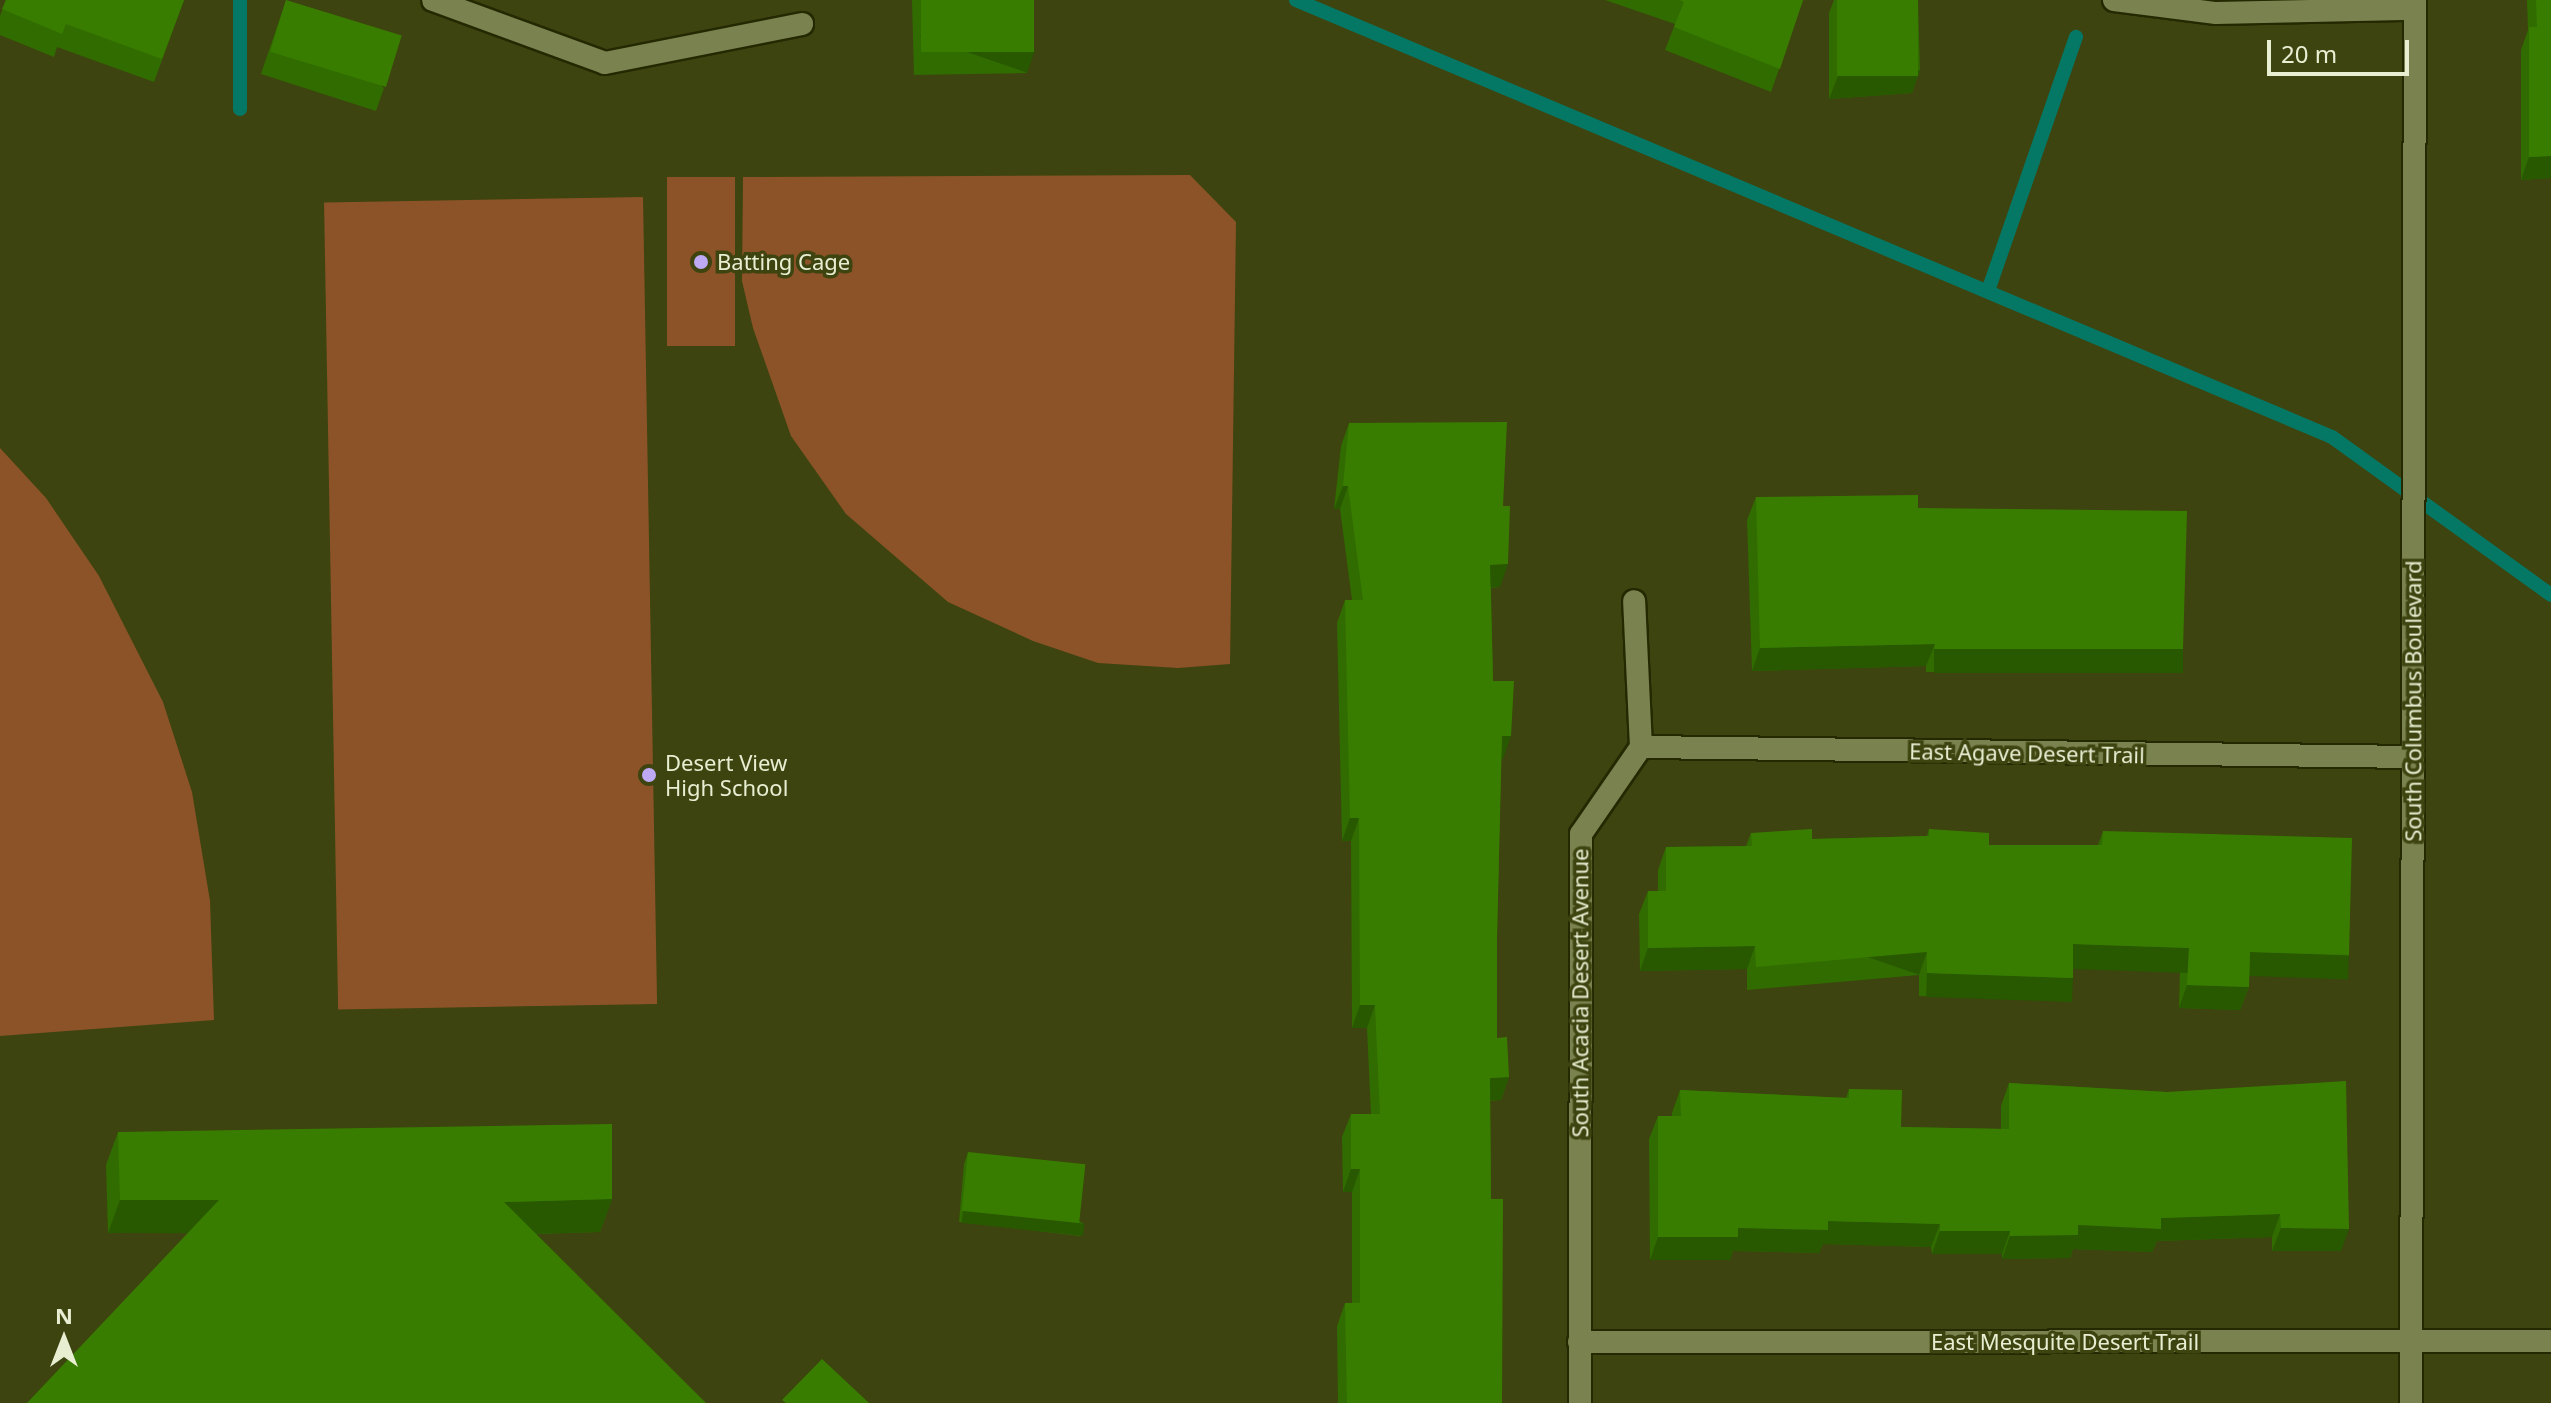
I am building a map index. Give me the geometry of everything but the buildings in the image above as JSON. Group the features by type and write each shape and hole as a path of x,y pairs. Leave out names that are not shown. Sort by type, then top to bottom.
{"street":[{"path":"433,0 605,63 802,24"},
{"path":"2114,0 2216,13 2415,5"},
{"name":"South Columbus Boulevard","path":"2411,1403 2414,529 2418,398 2415,5"},
{"path":"1634,601 1641,747"},
{"name":"East Agave Desert Trail","path":"1641,747 2413,757"},
{"name":"South Acacia Desert Avenue","path":"1580,1403 1581,834 1641,747"},
{"name":"East Mesquite Desert Trail","path":"1579,1342 2551,1341"}],"shaded area":[{"path":"1190,175 1236,222 1230,664 1178,668 1098,663 1033,641 948,602 846,514 791,436 753,328 742,281 743,177"},
{"name":"Batting Cage","path":"667,177 735,177 735,346 667,346"},
{"path":"643,197 657,1004 338,1009 324,203"},
{"path":"0,448 46,498 99,576 163,702 192,792 210,901 214,1020 0,1036"}],"waterway":[{"path":"240,0 240,109"},
{"path":"1296,0 2332,437 2551,595"},
{"path":"1988,291 2076,37"}],"place":[{"name":"Batting Cage","path":"701,262"},
{"name":"Desert View High School","path":"649,775"}]}
